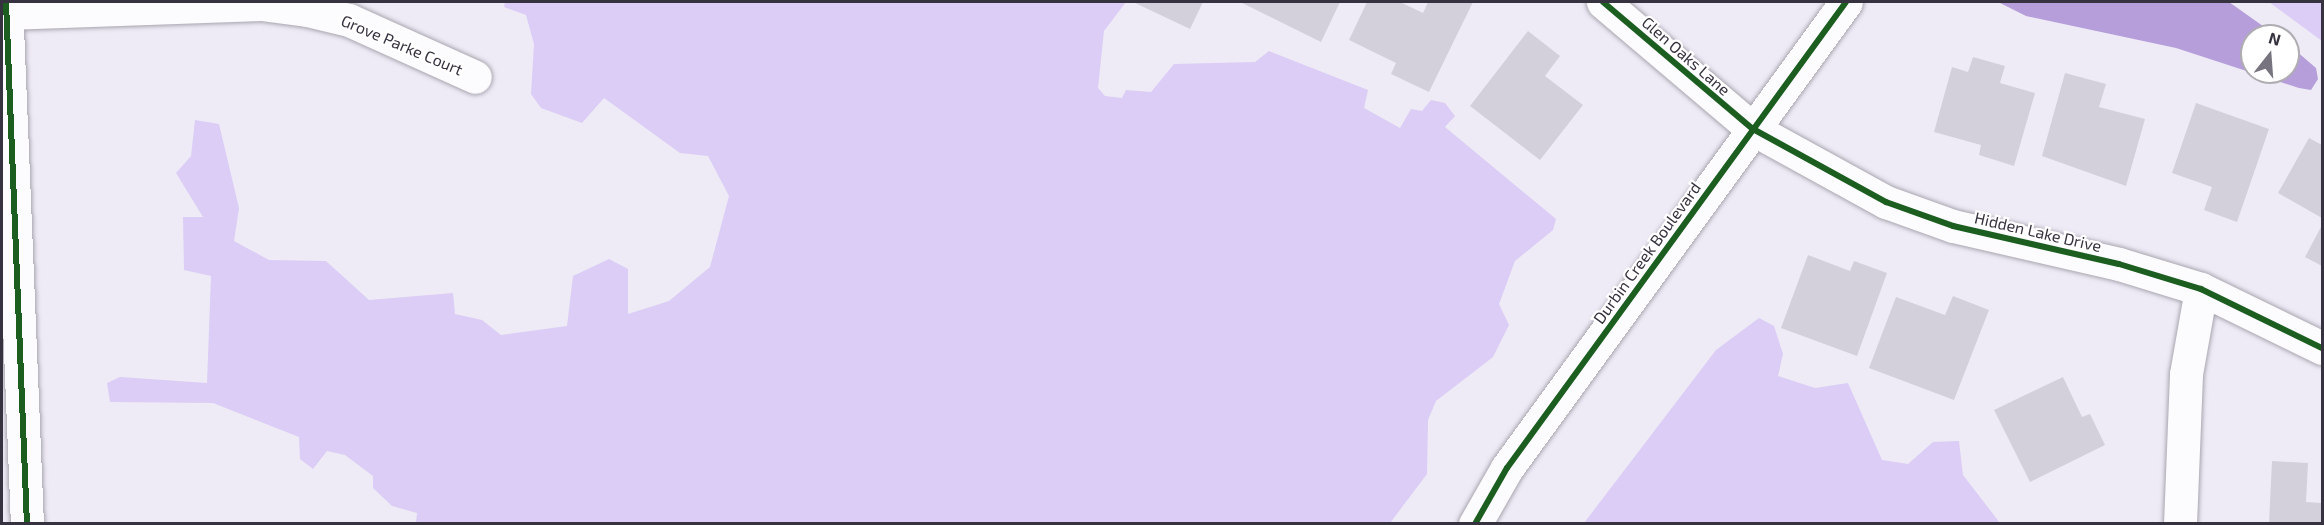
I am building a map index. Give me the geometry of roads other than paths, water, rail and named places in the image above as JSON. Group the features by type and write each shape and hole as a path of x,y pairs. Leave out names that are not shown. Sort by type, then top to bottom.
{"street":[{"name":"Glen Oaks Lane","path":"1603,2 1754,129"},
{"name":"Durbin Creek Boulevard","path":"1475,524 1507,468 1846,2"},
{"name":"Grove Parke Court","path":"6,8 261,4 307,10 349,20 475,77"},
{"path":"6,8 27,524"},
{"name":"Hidden Lake Drive","path":"1754,129 1828,174 1953,226 2119,264 2201,289 2322,348"},
{"path":"2180,524 2186,374 2201,289"}]}
